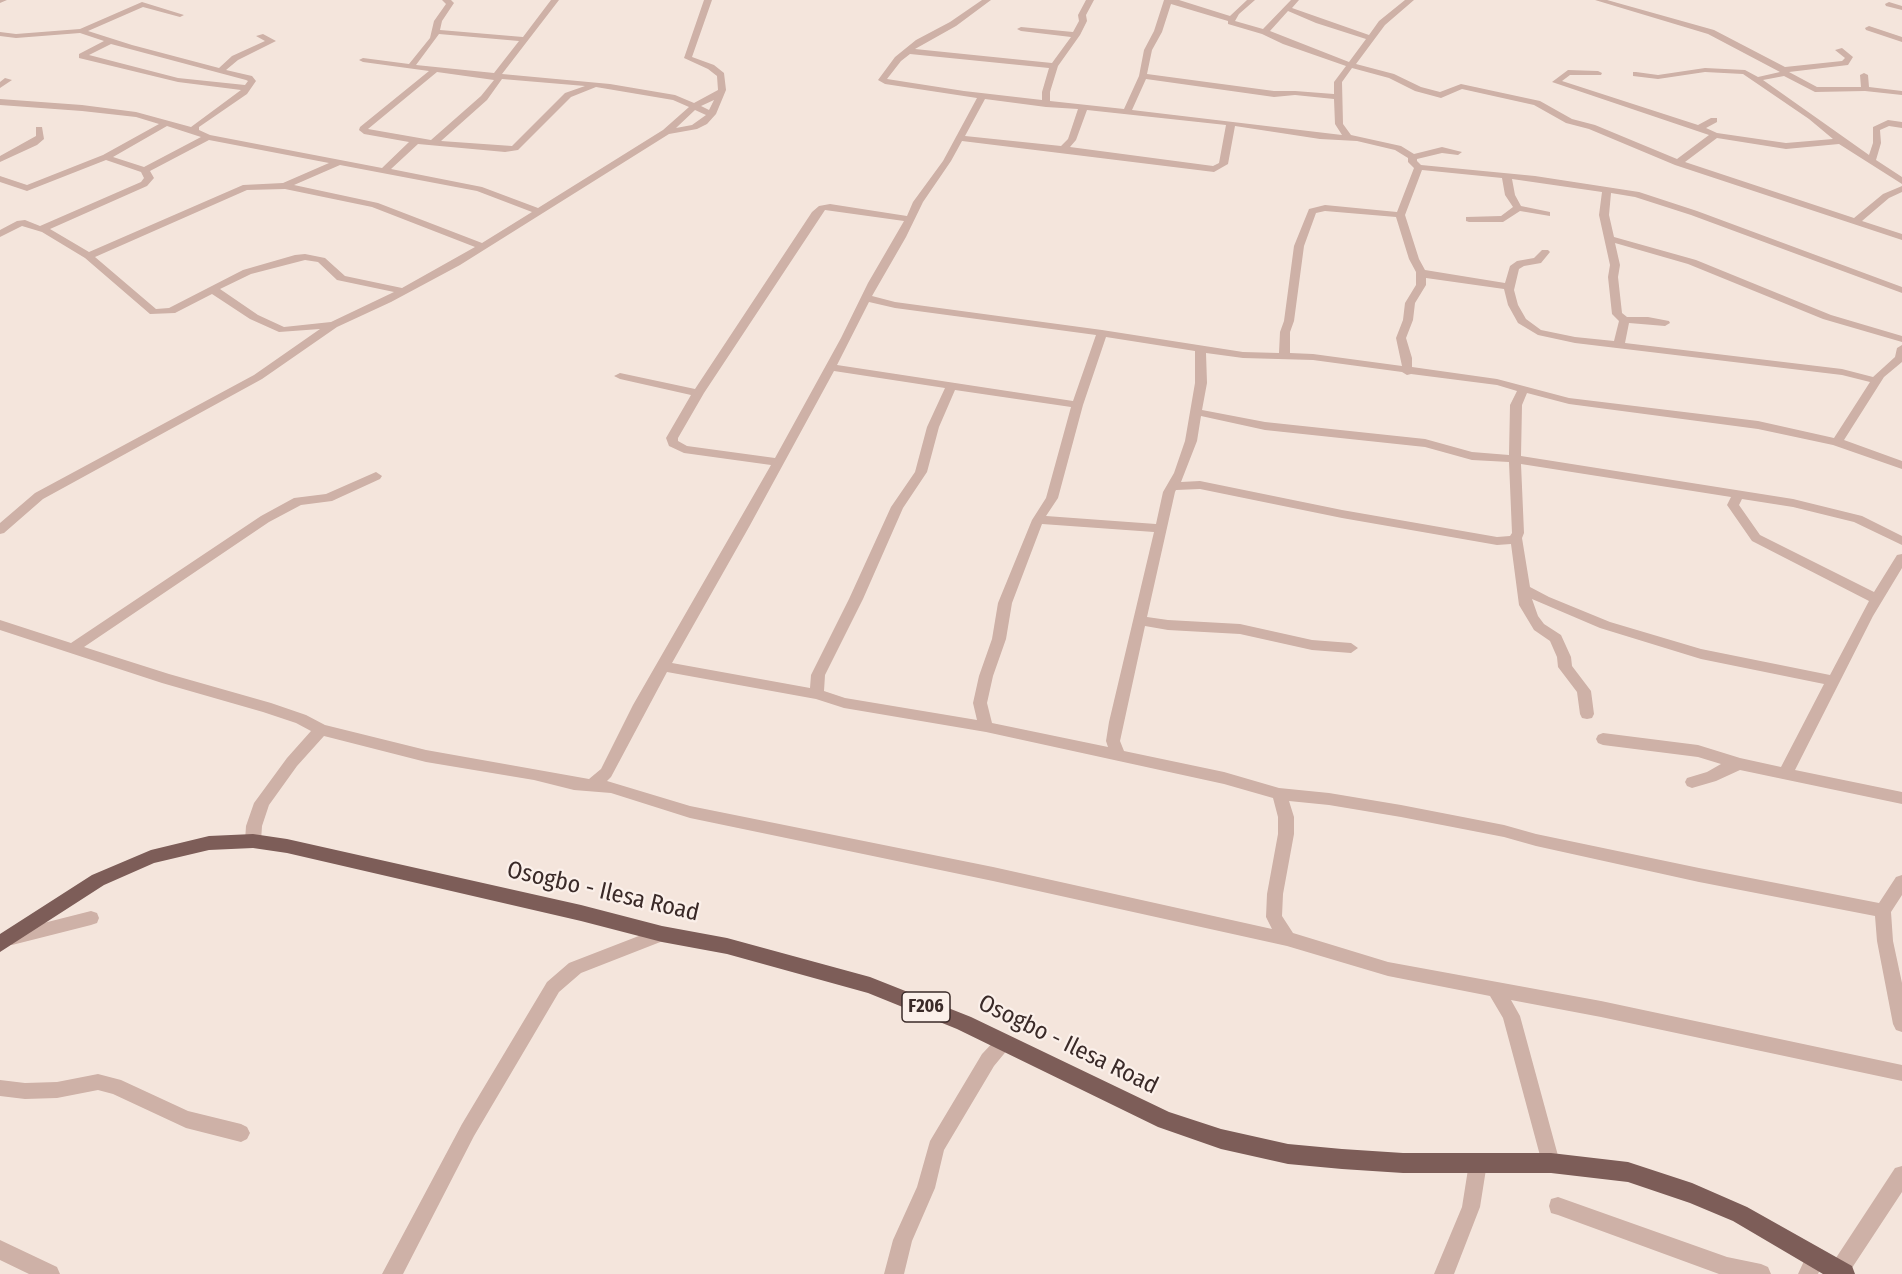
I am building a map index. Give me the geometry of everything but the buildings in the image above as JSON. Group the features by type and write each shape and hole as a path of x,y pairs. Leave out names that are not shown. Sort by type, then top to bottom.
{"main road":[{"name":"Osogbo - Ilesa Road","path":"4,942 98,880 151,857 209,843 253,841 345,859 662,934 727,946 870,986 917,1003 1165,1120 1221,1139 1288,1154 1332,1158 1403,1163 1551,1163 1628,1172 1656,1180 1740,1214 1812,1266 1842,1272"}],"street":[{"path":"125,0 140,4 157,4 180,15"},
{"path":"410,67 437,32 438,21 450,3 446,0"},
{"path":"434,142 484,98 498,80 496,76 555,0"},
{"path":"666,132 694,127 704,122 712,114 721,93 723,85 717,71 688,58 708,0"},
{"path":"987,0 953,24 919,42 892,66 883,81 1046,104 1349,138 1386,144 1413,157 1442,150 1458,152"},
{"path":"1046,104 1046,92 1054,66 1076,35 1083,21 1082,15 1090,0"},
{"path":"1231,19 1251,0"},
{"path":"1265,32 1295,0"},
{"path":"1349,138 1339,124 1338,82 1382,23 1410,0"},
{"path":"1599,0 1711,32 1815,90 1902,93"},
{"path":"1127,112 1143,76 1148,50 1158,32 1168,1 1178,2 1231,19 1234,24 1265,32 1350,65 1391,76 1418,89 1441,94 1461,86 1538,104 1569,121 1592,127 1678,163 1902,237"},
{"path":"0,34 16,36 81,31 140,4"},
{"path":"119,13 157,4"},
{"path":"1889,4 1902,8"},
{"path":"1289,9 1371,38"},
{"path":"1869,28 1902,40"},
{"path":"1021,29 1076,35"},
{"path":"81,31 110,41 249,78 252,81 247,88 195,126 195,131"},
{"path":"437,32 523,39"},
{"path":"221,70 235,58 272,41 260,36"},
{"path":"110,41 82,56 178,80 247,88"},
{"path":"1754,80 1784,72 1845,63 1849,57 1839,50"},
{"path":"908,51 1054,66"},
{"path":"363,60 435,70 598,84 675,98 696,105 712,114"},
{"path":"1635,74 1658,77 1691,70 1723,69 1745,72 1798,107 1841,141 1902,181"},
{"path":"435,70 363,130 416,141 505,150 515,148 568,95 598,84"},
{"path":"1598,73 1568,72 1556,82 1715,135 1786,146 1841,141"},
{"path":"1864,75 1865,90"},
{"path":"1143,76 1274,94 1295,93 1339,97"},
{"path":"0,86 8,80"},
{"path":"0,530 39,496 258,377 333,325 403,291 481,246 666,132 696,105 721,93"},
{"path":"608,780 638,709 743,527 909,219 982,96"},
{"path":"0,102 82,108 168,122 208,137 480,189 539,211"},
{"path":"1063,149 1072,140 1083,108"},
{"path":"1699,128 1714,120"},
{"path":"0,179 27,188 106,157 168,122"},
{"path":"958,138 1217,169 1223,164 1231,123"},
{"path":"1871,161 1877,143 1876,129 1887,123 1902,125"},
{"path":"0,159 41,138 39,129"},
{"path":"1678,163 1715,135"},
{"path":"145,170 208,137"},
{"path":"383,172 416,141"},
{"path":"40,230 144,184 149,178 145,170 106,157"},
{"path":"1413,157 1412,162 1419,167 1507,178 1535,179 1642,195 1902,290"},
{"path":"285,186 337,163"},
{"path":"1407,372 1407,358 1401,338 1408,320 1410,303 1421,285 1421,272 1414,259 1400,215 1419,167"},
{"path":"1507,178 1510,195 1518,208 1547,214"},
{"path":"88,256 246,187 285,186 301,191 346,197 375,205 481,246"},
{"path":"1856,221 1887,196 1902,189"},
{"path":"1607,191 1604,214 1611,239 1617,314 1624,320 1665,322"},
{"path":"777,462 684,449 673,443 675,432 806,226 822,208 830,207 909,219"},
{"path":"1284,357 1285,332 1289,321 1299,246 1312,211 1325,208 1400,215"},
{"path":"1469,219 1503,219 1518,208"},
{"path":"0,234 20,223 43,230 88,256 154,312 171,311 247,272 305,257 321,260 341,278 403,291"},
{"path":"1611,239 1692,262 1827,317 1902,339"},
{"path":"1545,252 1537,261 1521,263 1514,267 1510,287 1513,305 1522,321 1538,332 1556,337 1842,372 1878,381"},
{"path":"1421,272 1510,287"},
{"path":"211,290 220,293 254,317 283,330 333,325"},
{"path":"865,298 895,305 1102,333 1200,349 1284,357 1313,357 1407,372 1497,382 1569,401 1758,425 1837,442 1902,465"},
{"path":"1619,345 1624,320"},
{"path":"986,727 981,712 982,689 999,639 1005,603 1038,520 1052,498 1077,405 1102,333"},
{"path":"1837,442 1880,375 1900,358 1902,348"},
{"path":"1118,755 1113,741 1114,731 1169,492 1174,486 1186,457 1201,382 1200,349"},
{"path":"830,367 1077,405"},
{"path":"620,376 698,393"},
{"path":"817,694 818,675 897,507 921,472 933,427 951,386"},
{"path":"1523,390 1516,405 1515,459 1518,533 1516,538 1526,605 1539,627 1556,638 1564,657 1565,668 1584,690 1587,714"},
{"path":"1196,412 1265,426 1425,443 1472,456 1515,459 1793,503 1858,519 1902,541"},
{"path":"73,648 265,519 298,501 328,498 376,477"},
{"path":"1174,486 1200,485 1342,514 1497,541 1516,538"},
{"path":"1738,494 1733,505 1756,538 1877,599"},
{"path":"1038,520 1160,528"},
{"path":"1786,773 1877,599 1902,558"},
{"path":"1524,589 1544,600 1605,625 1690,651 1833,681"},
{"path":"1138,620 1168,625 1240,629 1312,645 1351,648"},
{"path":"0,625 167,680 275,710 301,719 321,730 426,756 534,774 574,784 592,784 608,780 690,812 993,874 1287,939 1388,969 1525,994 1902,1073"},
{"path":"663,666 817,694 844,703 986,727 1224,778 1280,794 1329,799 1401,811 1504,831 1699,875 1883,911"},
{"path":"253,841 262,803 292,762 321,730"},
{"path":"1604,739 1698,751 1740,765 1902,798"},
{"path":"1692,782 1711,777 1730,766 1740,765"},
{"path":"1280,794 1286,817 1286,834 1275,894 1274,917 1287,939"},
{"path":"1902,882 1883,911 1885,941 1902,1024"},
{"path":"4,942 91,918"},
{"path":"623,950 631,926"},
{"path":"392,1274 468,1130 554,987 575,968 662,934"},
{"path":"1495,989 1511,1016 1551,1163"},
{"path":"1511,1016 1525,994"},
{"path":"894,1274 903,1240 926,1188 936,1147 988,1060 1004,1043"},
{"path":"0,1088 25,1091 57,1090 98,1082 115,1086 186,1119 241,1133"},
{"path":"1444,1274 1471,1207 1478,1163"},
{"path":"1842,1272 1902,1175"},
{"path":"1558,1206 1727,1267 1761,1274"},
{"path":"0,1250 50,1274"}]}
